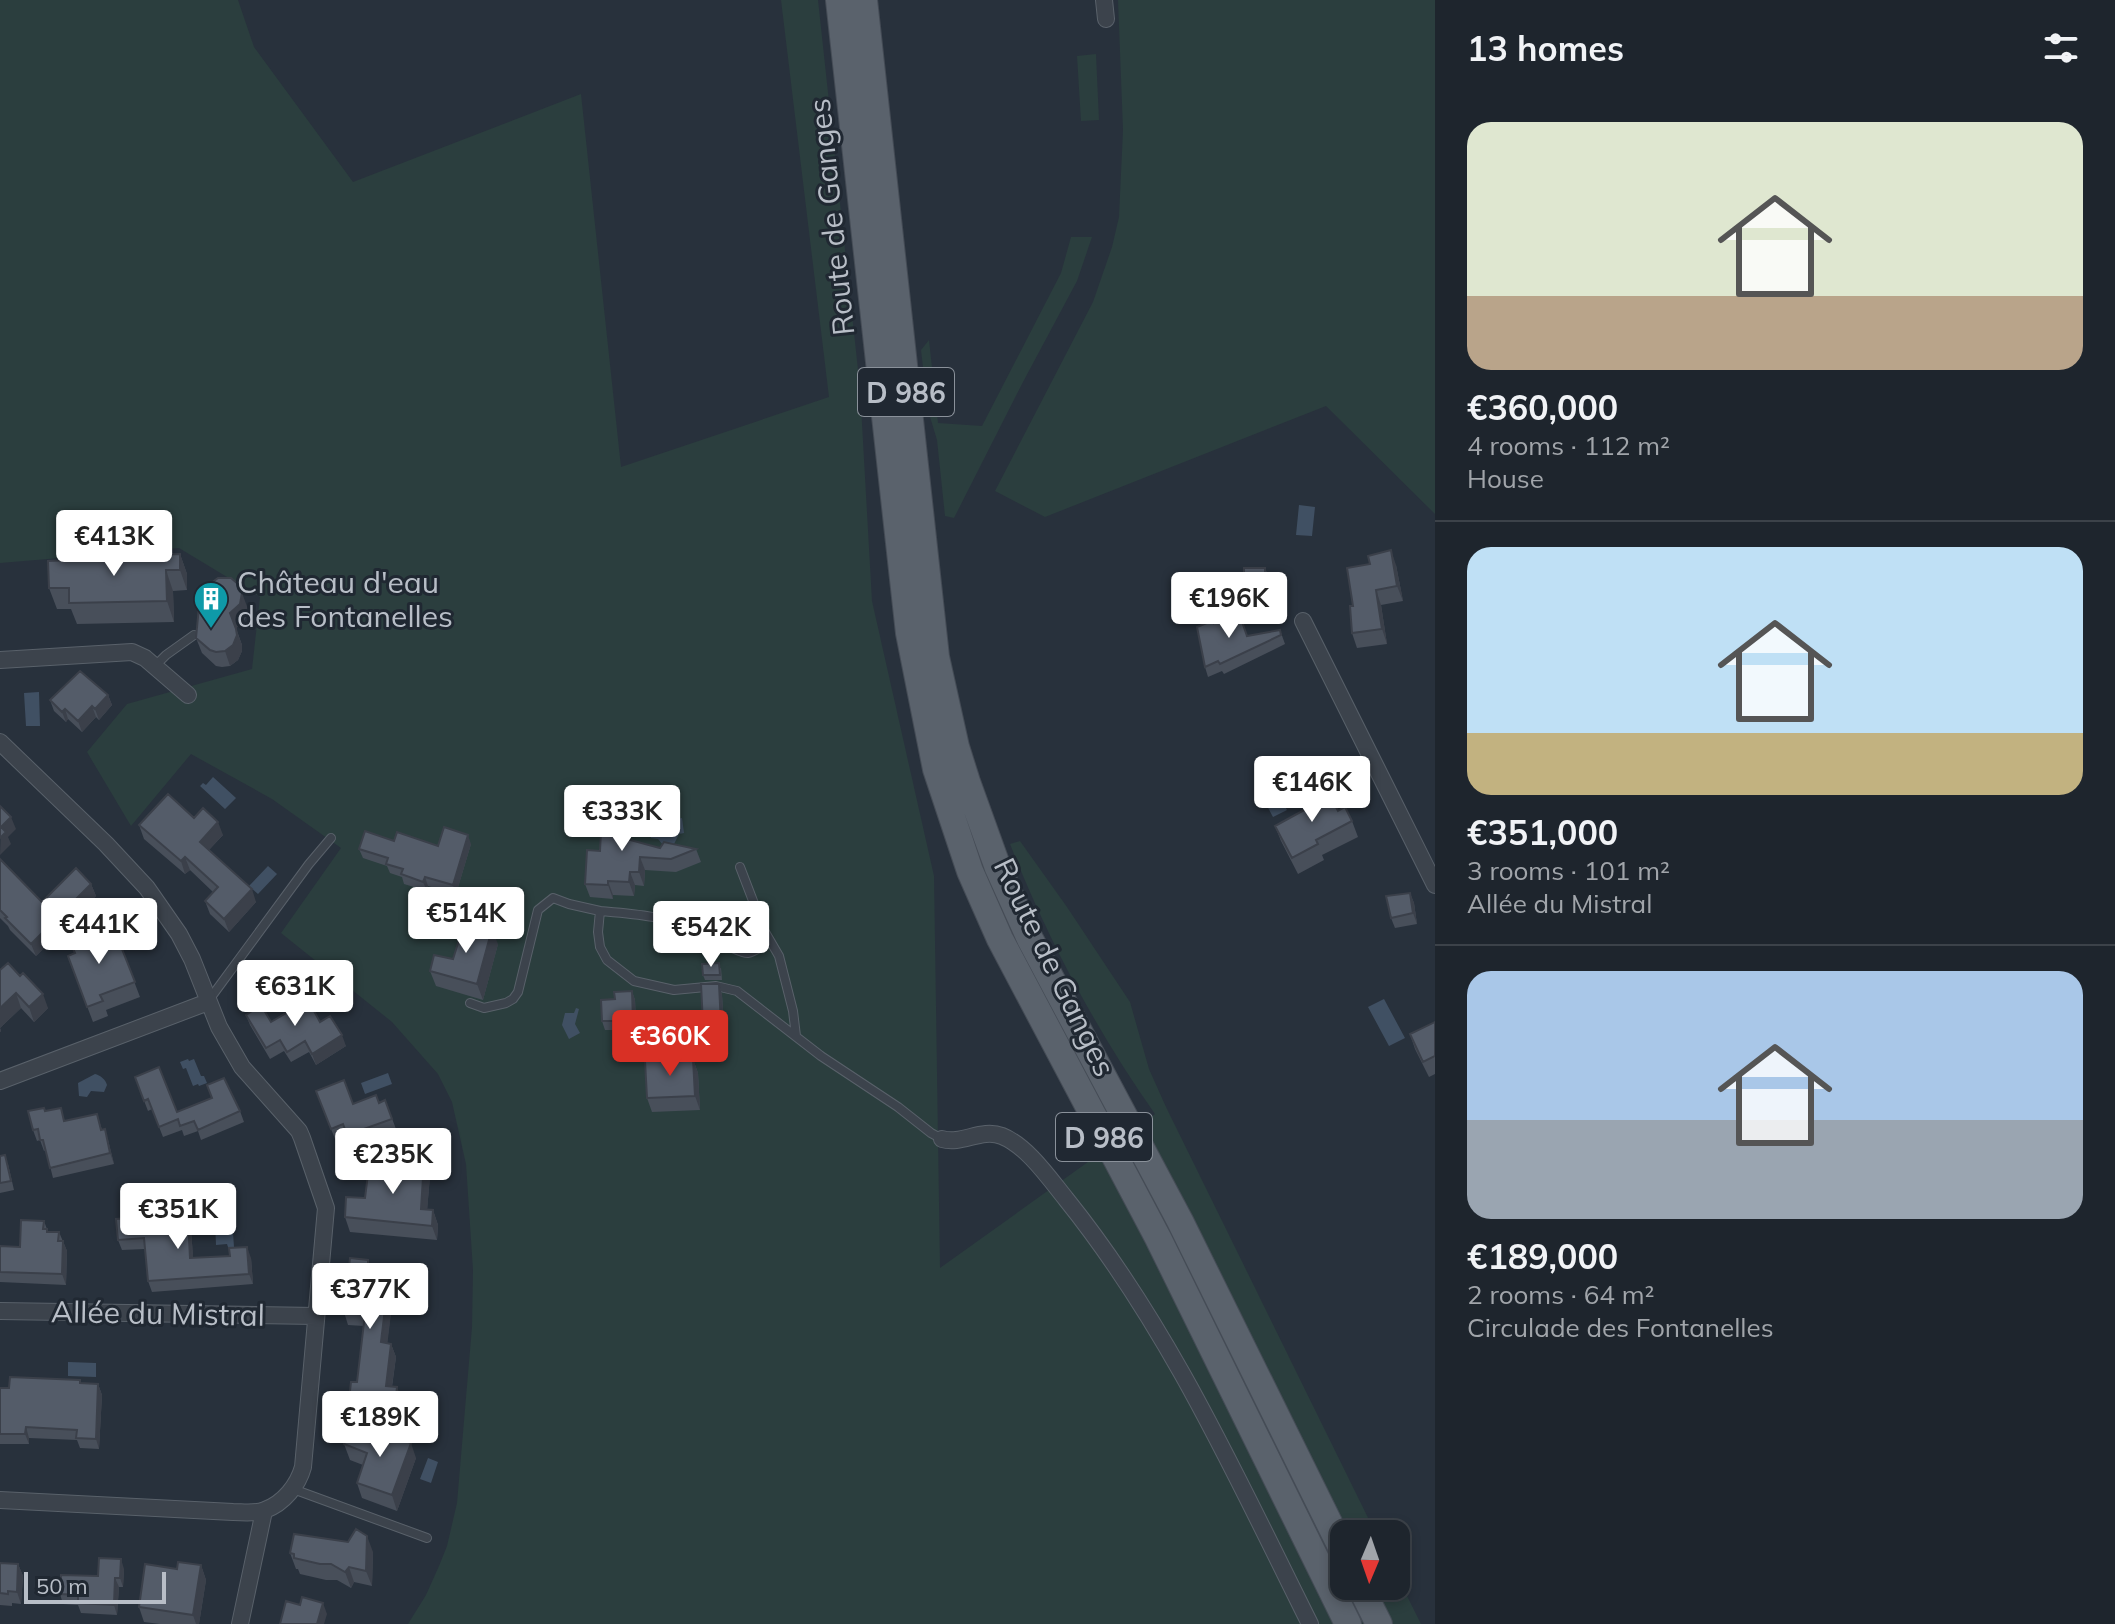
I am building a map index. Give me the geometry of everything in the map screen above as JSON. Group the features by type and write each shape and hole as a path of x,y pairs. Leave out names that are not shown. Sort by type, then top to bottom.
{"main road":[{"name":"Route de Ganges","path":"839,0 909,633 936,769 970,871 1000,939 1158,1238 1348,1624"},
{"name":"Route de Ganges","path":"864,0 936,657 956,747 998,868 1030,939 1180,1221 1330,1525"},
{"path":"1367,1600 1379,1624"}],"street":[{"path":"1104,0 1106,19"},
{"path":"1303,621 1435,885"},
{"path":"0,660 132,652 145,658 188,695"},
{"path":"0,742 147,888 179,934 224,1037 242,1067 299,1131 326,1208 303,1467 299,1480 276,1504 264,1511 217,1512 0,1500"},
{"path":"0,1081 208,1002"},
{"path":"942,1139 987,1133 1015,1144 1040,1167 1085,1222 1133,1290 1174,1357 1310,1624"},
{"name":"Allée du Mistral","path":"0,1311 316,1316"},
{"path":"240,1624 264,1511"}],"lane":[{"path":"155,666 194,635"},
{"path":"208,1002 331,838"},
{"path":"740,867 770,942 779,956 796,1036"},
{"path":"470,1003 484,1008 513,999 518,992 538,910 553,898 600,911 655,916 693,928 747,953 770,942"},
{"path":"600,911 600,947 607,960 634,981 674,990 716,986 737,991 942,1139"},
{"path":"292,1489 427,1538"}],"shaded area":[{"path":"0,0 238,0 254,47 353,182 581,94 621,467 829,397 781,0 818,0 860,388 872,601 934,876 940,1268 1155,1114 1093,1017 1040,915 1010,844 1020,841 1130,1002 1149,1069 1166,1107 1369,1520 1330,1520 1330,1600 1409,1600 1421,1624 408,1624 439,1566 457,1503 472,1327 473,1270 466,1164 452,1102 438,1074 392,1022 281,933 341,848 272,799 191,754 131,826 87,752 127,704 252,669 260,597 179,548 0,563"},
{"path":"1118,0 1435,0 1435,514 1326,406 1045,517 995,491 1093,302 1112,247 1119,217 1123,130"},
{"path":"1096,54 1099,120 1081,121 1077,56"},
{"path":"1071,237 1092,237 1077,281 954,518 945,516 937,440 928,410 921,350 929,340 938,423 982,426 1061,273"}],"water":[{"path":"1299,505 1315,507 1312,536 1296,535"},
{"path":"39,692 40,726 26,726 24,693"},
{"path":"213,777 236,798 225,809 200,786 203,783 206,785"},
{"path":"1271,780 1287,810 1273,817 1257,787"},
{"path":"682,818 684,833 679,834 673,846 663,845 658,839 651,838 649,824"},
{"path":"268,866 277,874 258,894 249,886"},
{"path":"1384,999 1405,1038 1389,1046 1368,1007"},
{"path":"576,1008 579,1009 575,1024 580,1033 569,1039 562,1025 565,1013 574,1013"},
{"path":"194,1059 207,1083 193,1086 186,1068 183,1069 180,1062"},
{"path":"388,1073 392,1084 365,1094 361,1083"},
{"path":"95,1074 107,1085 104,1092 91,1091 87,1097 79,1096 78,1083"},
{"path":"232,1218 234,1247 216,1245 215,1222 226,1222"},
{"path":"68,1362 96,1363 96,1377 68,1376"},
{"path":"428,1458 438,1462 431,1483 420,1479"}],"building":[{"path":"1391,550 1397,586 1376,590 1382,629 1352,633 1350,606 1353,606 1347,568 1370,564 1368,556"},
{"path":"180,554 180,570 166,570 167,601 69,603 69,588 49,588 48,561 93,559 93,556"},
{"path":"1244,568 1265,568 1265,582 1244,583"},
{"path":"218,578 231,578 242,593 240,604 230,613 237,635 233,645 225,651 216,652 196,638 200,596"},
{"path":"1239,613 1247,636 1280,630 1281,635 1220,664 1218,661 1205,667 1197,627"},
{"path":"80,671 108,695 78,721 50,700"},
{"path":"1326,789 1338,811 1345,807 1352,821 1316,840 1318,844 1292,858 1275,826 1306,809 1302,802"},
{"path":"168,794 194,818 203,808 218,822 200,842 252,889 224,919 205,901 218,887 185,857 181,861 139,825"},
{"path":"0,806 11,817 1,827 6,832 0,838"},
{"path":"602,812 624,813 623,838 660,848 664,842 696,849 671,859 640,857 639,872 630,872 629,882 585,884 587,850 600,851"},
{"path":"444,827 468,835 453,885 425,877 423,882 401,874 403,869 386,864 388,858 359,849 365,831 394,841 397,832 438,846"},
{"path":"0,859 42,902 76,868 91,884 31,944 0,910"},
{"path":"1410,893 1413,913 1391,918 1386,896"},
{"path":"465,921 492,929 477,984 430,971 434,955 453,959"},
{"path":"90,930 94,942 116,934 135,982 100,995 103,1001 87,1007 68,956 75,953 69,939"},
{"path":"8,963 20,976 23,973 43,994 29,1007 16,993 0,1008 0,970"},
{"path":"719,963 720,975 703,975 702,964"},
{"path":"701,984 719,984 722,1044 704,1045"},
{"path":"632,991 634,1049 617,1050 616,1021 602,1021 601,1000 615,999 614,992"},
{"path":"308,1000 320,1022 330,1016 342,1035 312,1054 305,1041 287,1052 280,1040 266,1048 246,1015 261,1005 271,1022"},
{"path":"1435,1022 1435,1056 1423,1062 1410,1034"},
{"path":"693,1059 695,1096 647,1098 645,1061"},
{"path":"159,1067 177,1112 212,1098 207,1085 224,1078 240,1111 198,1130 194,1121 180,1126 178,1119 159,1127 135,1077"},
{"path":"344,1080 353,1104 376,1095 379,1103 385,1100 392,1119 347,1135 343,1124 331,1129 316,1091"},
{"path":"44,1108 45,1111 61,1108 64,1121 97,1114 101,1130 105,1129 110,1153 50,1168 43,1140 40,1140 38,1129 33,1130 28,1111"},
{"path":"5,1155 11,1181 0,1183 0,1156"},
{"path":"399,1160 424,1162 421,1209 433,1210 432,1226 345,1217 346,1197 365,1198 368,1174 378,1173 378,1166 398,1168"},
{"path":"158,1216 158,1220 188,1218 190,1258 230,1256 229,1248 247,1247 249,1274 148,1281 144,1238 118,1240 116,1219"},
{"path":"21,1220 44,1221 43,1229 47,1232 59,1232 58,1241 63,1241 62,1274 0,1272 0,1246 20,1247"},
{"path":"350,1258 390,1267 381,1342 391,1344 386,1386 397,1387 395,1405 349,1400 351,1382 357,1382 365,1314 344,1312"},
{"path":"10,1377 80,1380 80,1383 98,1384 96,1439 76,1438 77,1430 26,1427 25,1434 0,1434 0,1388 9,1388"},
{"path":"350,1428 375,1437 378,1430 411,1443 392,1495 357,1483 367,1453 344,1444"},
{"path":"356,1529 367,1536 366,1571 349,1567 345,1572 331,1564 294,1558 294,1554 290,1553 294,1534 348,1542"},
{"path":"99,1558 121,1559 120,1578 115,1578 114,1605 78,1603 78,1595 60,1594 61,1575 98,1576"},
{"path":"178,1562 201,1565 193,1615 139,1607 145,1564 177,1569"},
{"path":"0,1563 18,1564 17,1592 0,1593"},
{"path":"302,1597 323,1603 317,1624 280,1624 286,1601 300,1605"}],"place":[{"name":"Château d'eau des Fontanelles","path":"211,630"}]}
